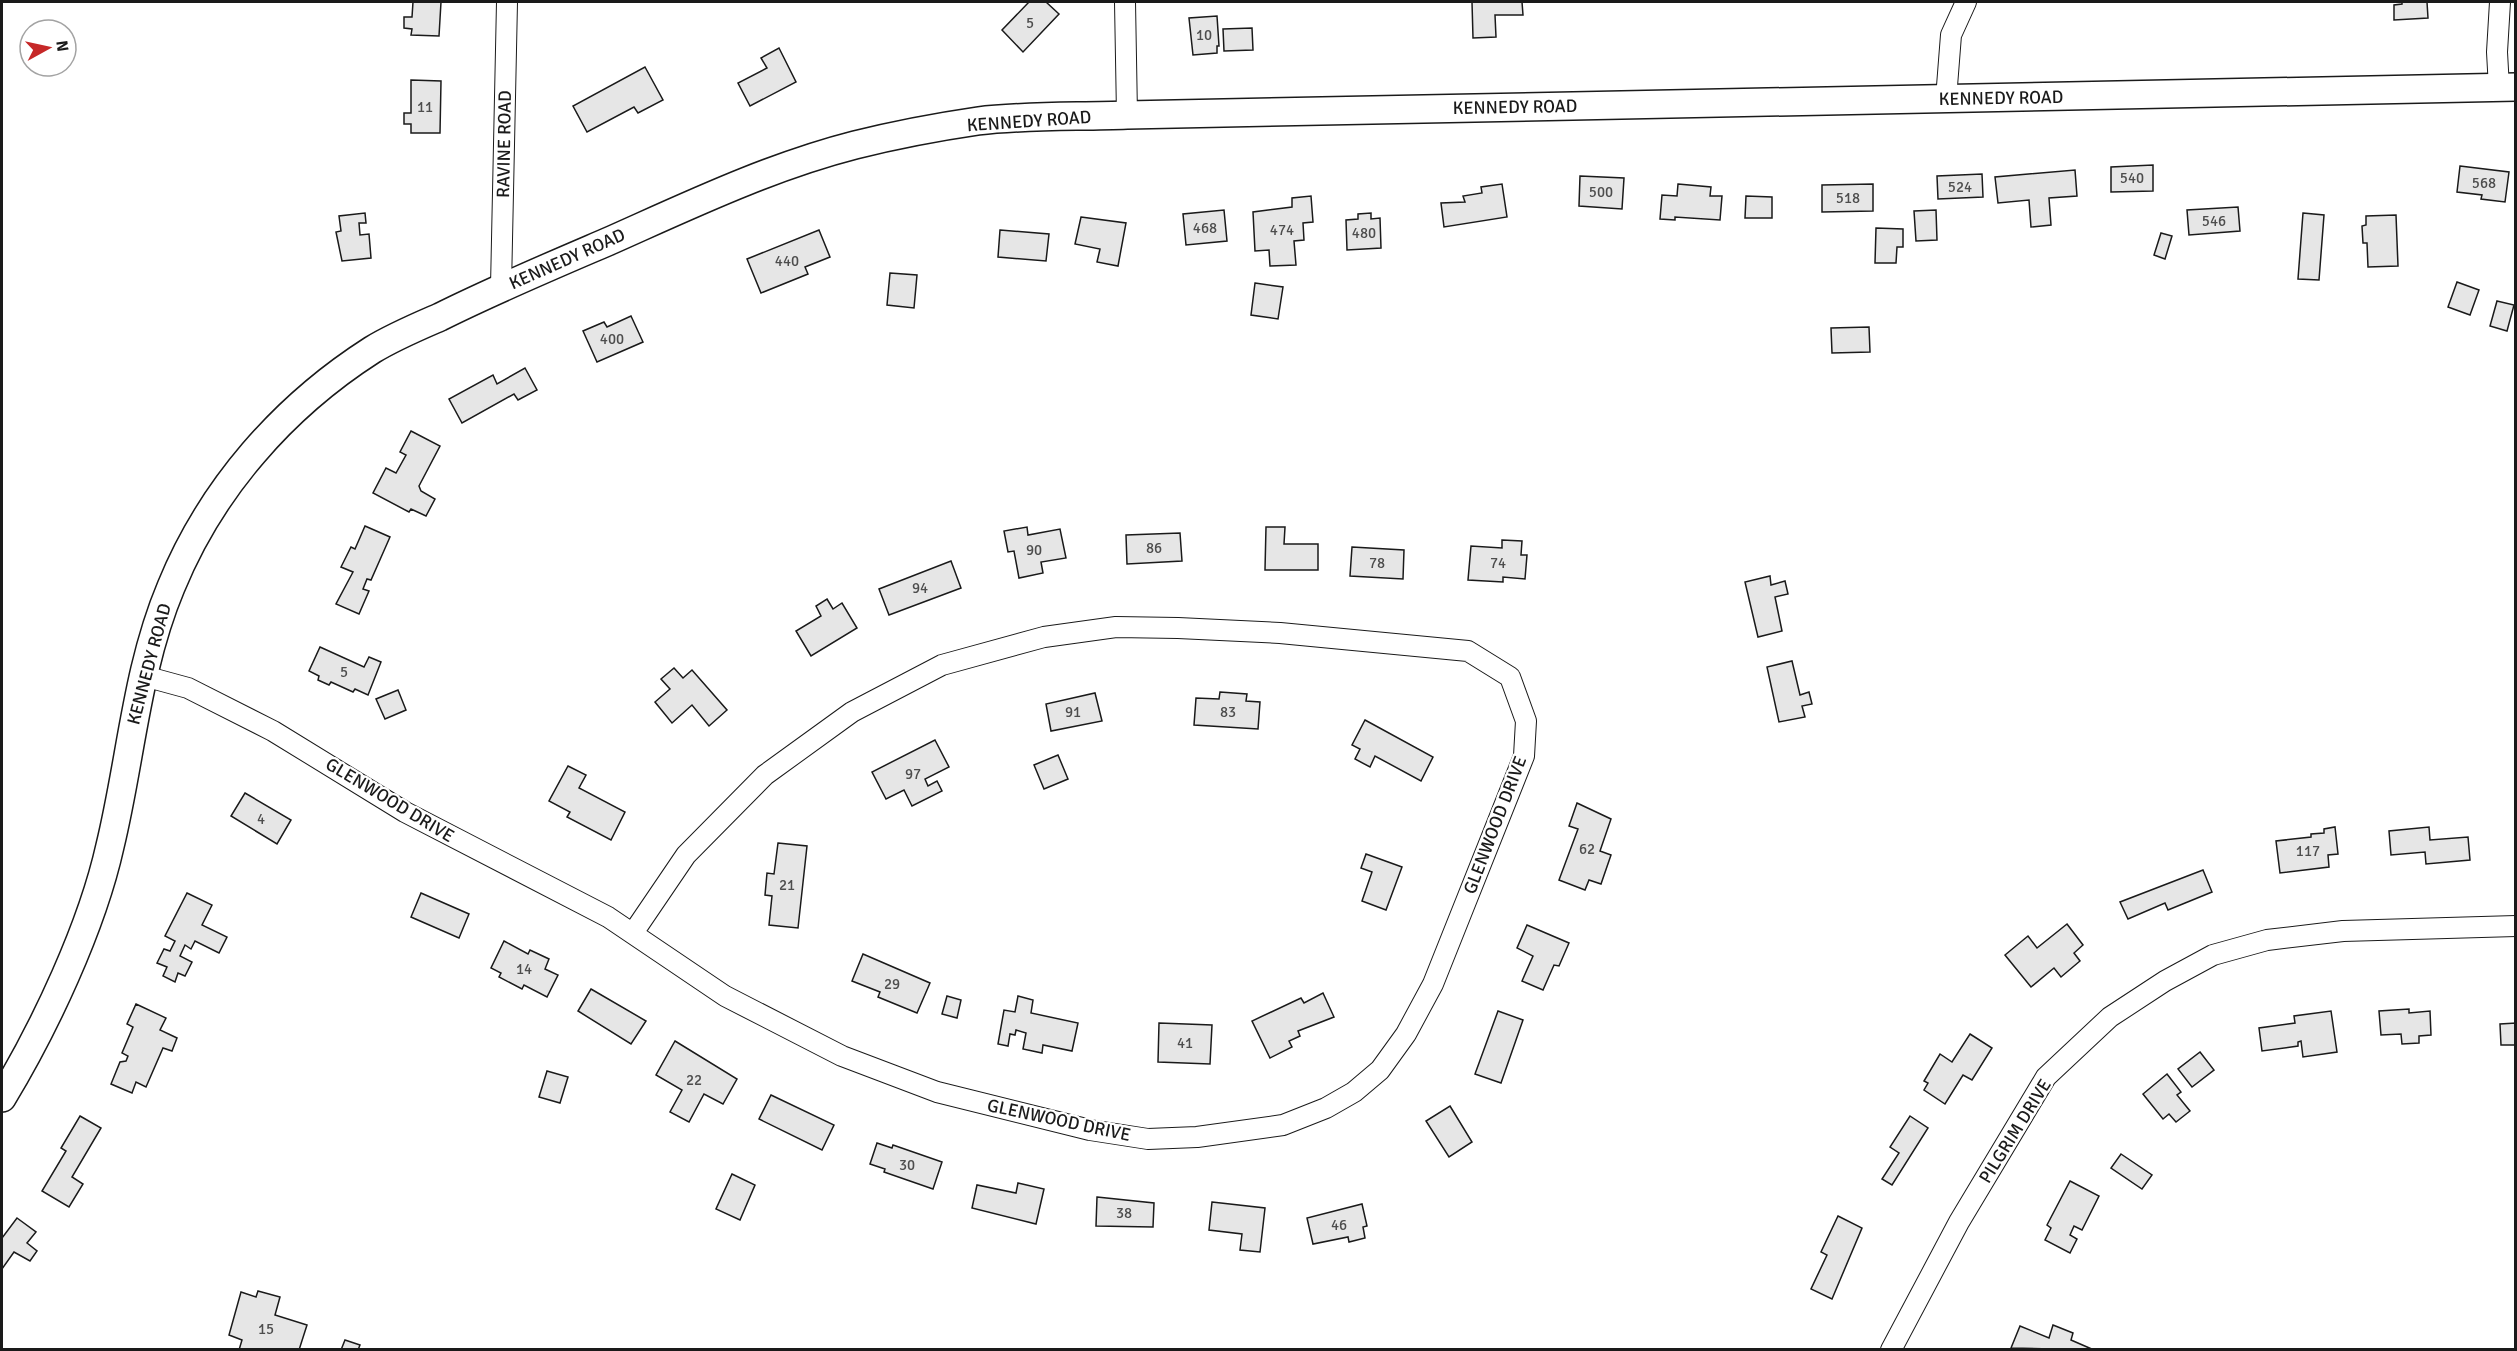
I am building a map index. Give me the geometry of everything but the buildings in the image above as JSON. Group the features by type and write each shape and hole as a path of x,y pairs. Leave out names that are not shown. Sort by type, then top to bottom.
{"street":[{"name":"RAVINE ROAD","path":"501,288 507,2"},
{"path":"1125,2 1127,115"},
{"path":"1946,99 1951,35 1966,2"},
{"path":"2500,2 2497,52 2507,87"},
{"name":"KENNEDY ROAD","path":"2,1098 39,1033 92,906 109,853 121,801 132,726 158,618 194,538 215,502 242,465 304,401 377,347 501,288 757,178 855,145 981,121 1127,115 2507,87"},
{"name":"GLENWOOD DRIVE","path":"144,676 188,688 273,731 405,812 608,917 725,996 842,1056 937,1092 1090,1130 1148,1139 1197,1137 1283,1125 1326,1108 1354,1092 1380,1070 1406,1034 1433,984 1524,756 1526,721 1509,677 1468,651 1280,633 1178,628 1116,627 1044,637 942,664 852,712 757,783 686,855 633,933"},
{"name":"PILGRIM DRIVE","path":"1891,1350 1959,1222 2046,1077 2110,1017 2165,981 2213,955 2266,940 2343,931 2516,926"}]}
